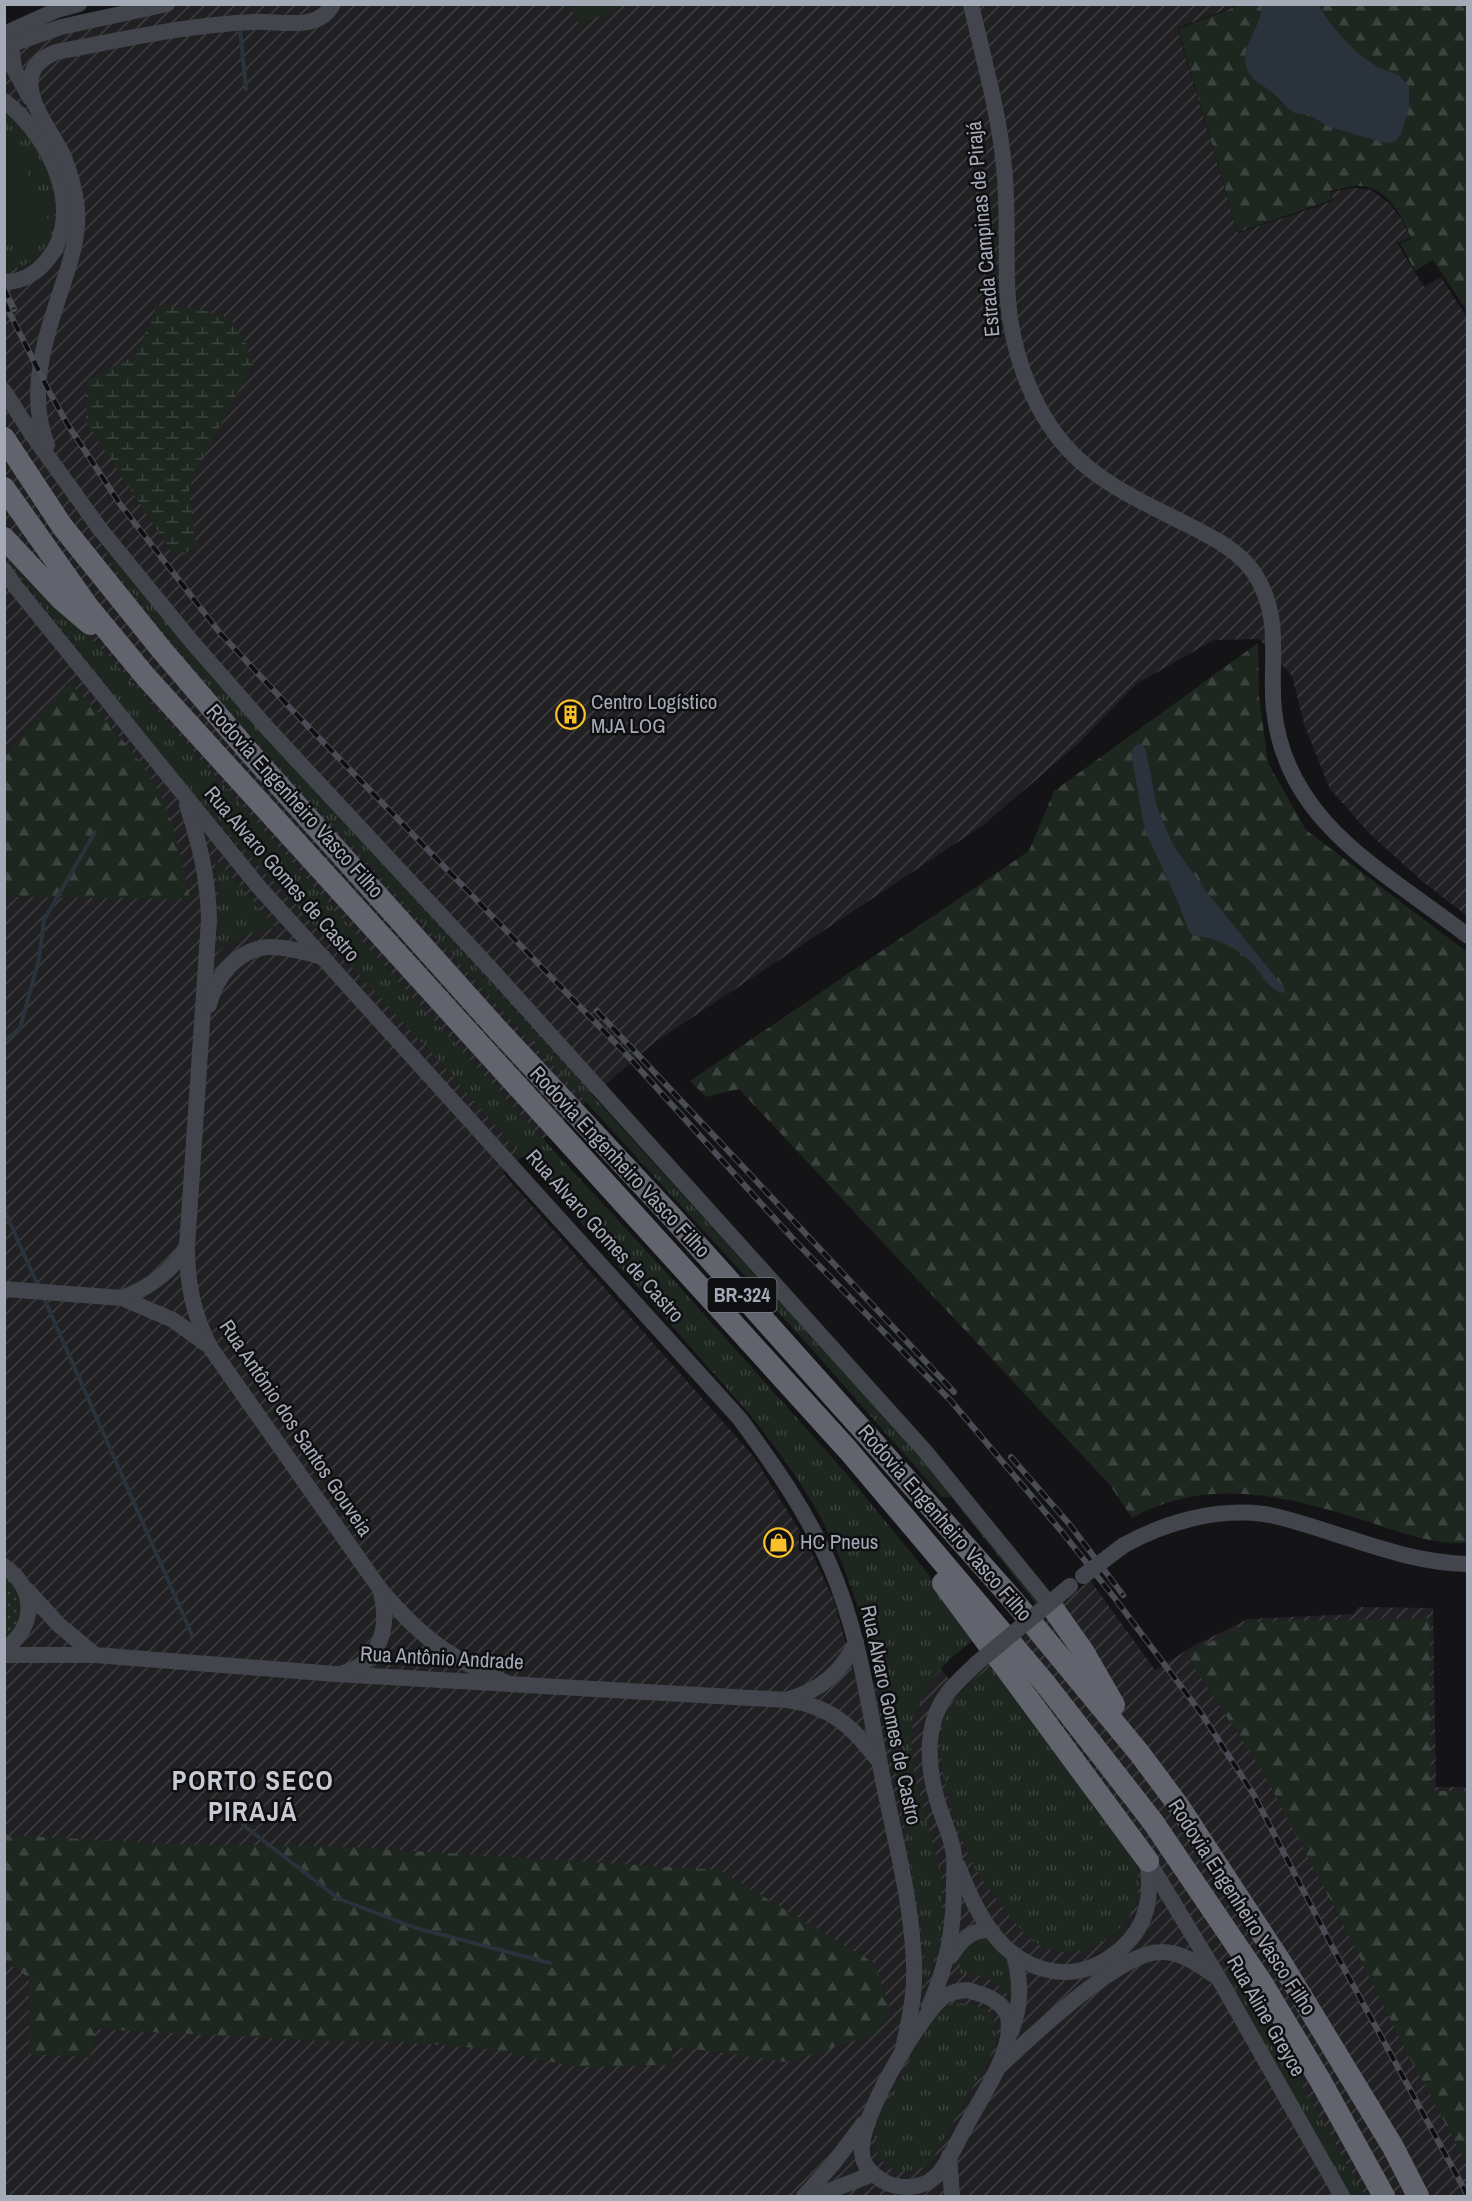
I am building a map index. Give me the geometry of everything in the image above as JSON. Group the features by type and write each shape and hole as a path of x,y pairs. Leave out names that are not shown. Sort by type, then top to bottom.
{"highway":[{"name":"Rodovia Engenheiro Vasco Filho","path":"4,438 62,526 161,649 250,753 498,1030 673,1218 870,1437 1013,1600 1140,1754 1178,1805 1282,1964 1393,2147 1418,2196"},
{"name":"Rodovia Engenheiro Vasco Filho","path":"4,488 89,608 146,677 848,1450 1044,1682 1153,1822 1262,1983 1320,2080 1384,2196"},
{"path":"4,538 62,600 146,677"},
{"path":"848,1450 883,1503 1148,1861"},
{"path":"1052,1607 1083,1652 1140,1754"}],"main road":[{"path":"7,41 57,10 79,4"},
{"path":"7,41 167,4"},
{"path":"76,495 47,443 39,423 37,397 43,351 77,236 77,209 73,185 65,159 52,133 40,118 30,82 40,60 56,52 167,31 253,21 300,23 311,21 329,12 333,4"},
{"name":"Estrada Campinas de Pirajá","path":"970,4 998,124 1004,166 1007,284 1013,328 1033,397 1054,433 1071,452 1093,470 1117,487 1220,542 1238,555 1254,573 1264,591 1271,614 1275,641 1273,692 1275,720 1279,740 1294,780 1305,798 1338,835 1374,866 1467,936"},
{"path":"7,41 14,69 36,106"},
{"path":"4,101 22,117 49,154 64,197 64,220 54,252 40,268 27,278 4,282"},
{"path":"4,391 31,433 139,579 269,730 490,968 926,1451 1052,1607"},
{"name":"Rua Alvaro Gomes de Castro","path":"4,570 258,886 740,1419 781,1474 828,1562 856,1642 909,1911 914,1963 912,2004 902,2054"},
{"name":"Rua Antônio dos Santos Gouveia","path":"184,796 198,838 208,887 209,920 187,1246 190,1297 198,1325 210,1347 380,1589 416,1630 436,1647 509,1684"},
{"name":"Rua Antônio dos Santos Gouveia","path":"202,1035 210,999 218,981 233,962 243,955 268,947 324,957"},
{"path":"122,1298 145,1288 156,1280 187,1246"},
{"path":"4,1289 122,1298 173,1320 210,1347"},
{"path":"1148,1861 1149,1894 1141,1923 1125,1945 1105,1961 1080,1971 1064,1972 1036,1966 1014,1954 990,1930 967,1889 935,1795 929,1743 933,1722 948,1692 976,1664 1076,1581 1124,1545 1178,1522 1221,1514 1264,1514 1289,1519 1411,1557 1467,1564"},
{"path":"4,1566 14,1573 59,1625 95,1655"},
{"path":"4,1650 24,1629 29,1602 24,1587"},
{"name":"Rua Antônio dos Santos Gouveia","path":"336,1674 364,1664 379,1643 385,1616 380,1589"},
{"name":"Rua Antônio Andrade","path":"787,1700 814,1690 833,1676 850,1656 856,1642"},
{"name":"Rua Antônio Andrade","path":"4,1655 95,1655 336,1674 787,1700 821,1709 841,1719 860,1737 879,1762"},
{"path":"954,1854 953,1925 944,1968 926,2015 872,2111 861,2142 866,2166 873,2174 887,2183 909,2192 930,2181 940,2172 949,2156 995,2071 1018,2012 1020,1999 1018,1970 1014,1954"},
{"name":"Rua Aline Greyce","path":"1148,1861 1218,1977 1342,2196"},
{"path":"944,1968 968,1935 975,1931 990,1930"},
{"path":"995,2071 1054,2015 1118,1969 1144,1955 1162,1952 1176,1954 1218,1977"},
{"path":"926,2015 944,1997 955,1991 967,1990 985,1994 1002,2007 1008,2016 1009,2037"},
{"path":"804,2196 833,2164 872,2111"},
{"path":"949,2156 952,2196"},
{"path":"816,2196 873,2174"}],"shaded area":[{"name":"PORTO SECO PIRAJÁ","path":"131,4 1238,5 1177,28 1238,233 1333,201 1331,192 1353,188 1372,190 1390,204 1403,221 1410,238 1397,243 1424,287 1441,277 1467,318 1467,916 1422,881 1370,834 1330,789 1305,727 1292,676 1259,639 1214,640 1136,684 1079,743 982,826 655,1042 503,1173 754,1457 806,1541 834,1600 858,1688 907,1674 941,1669 958,1690 1090,1580 1155,1670 1195,1645 1248,1619 1353,1614 1358,1607 1433,1608 1436,1787 1467,1787 1467,2196 5,2196 5,54"},
{"path":"1262,5 1318,5 1330,23 1354,50 1376,66 1400,76 1409,87 1409,108 1401,134 1395,142 1385,143 1329,127 1308,114 1298,114 1251,76 1245,61 1246,53 1261,14"},
{"path":"1138,744 1142,744 1146,750 1157,807 1173,845 1206,891 1285,989 1284,993 1273,989 1254,965 1238,951 1217,941 1194,936 1189,932 1179,904 1145,831 1131,753"}],"green space":[{"path":"570,5 624,5 579,25"},
{"path":"1240,5 1467,5 1467,311 1433,260 1415,271 1400,243 1411,239 1402,219 1390,202 1374,189 1353,186 1330,191 1332,200 1238,232 1178,29"},
{"path":"4,108 36,150 44,165 54,196 55,213 52,231 41,253 22,266 6,271 4,271"},
{"path":"11,138 51,226 6,247 5,141"},
{"path":"157,305 195,308 230,318 245,341 253,364 194,475 189,491 196,547 182,555 171,551 86,422 86,381 136,355"},
{"path":"102,544 252,721 909,1444 1052,1617 1048,1619 951,1497 942,1497 809,1346 245,729 147,612 114,568"},
{"path":"5,556 105,652 424,1010 678,1285 846,1473 921,1565 976,1638 950,1659 933,1678 913,1719 911,1747 915,1777 941,1874 943,1910 939,1946 925,1987 923,1942 918,1906 883,1704 871,1654 857,1605 839,1557 802,1486 752,1417 437,1059 213,816 159,752"},
{"path":"1258,643 1259,697 1268,763 1306,830 1467,952 1467,1543 1423,1539 1297,1502 1241,1494 1214,1494 1186,1498 1159,1506 1132,1518 1110,1485 739,1089 706,1097 690,1081 1029,851 1054,791"},
{"path":"68,682 122,740 158,790 173,828 190,899 5,897 5,757"},
{"path":"215,858 277,928 245,935 217,953 218,902"},
{"path":"5,1576 17,1589 21,1598 21,1611 17,1624 5,1640"},
{"path":"1429,1618 1431,1784 1436,1791 1467,1791 1467,2164 1402,2043 1343,1924 1263,1772 1186,1655 1248,1622"},
{"path":"995,1663 1136,1861 1138,1891 1129,1916 1120,1929 1108,1939 1079,1951 1063,1952 1048,1948 1033,1941 1022,1931 977,1872 954,1817 944,1780 942,1729 955,1699"},
{"path":"5,1835 194,1845 333,1846 719,1870 874,1963 891,2010 875,2034 787,2062 672,2046 673,2065 575,2067 499,2050 407,2042 326,2041 96,2029 90,2057 29,2054 29,1978 5,1961"},
{"path":"971,1936 990,1937 1001,1953 1011,1974 1014,2002 990,1980 975,1975 958,1974 965,1945"},
{"path":"1239,1976 1365,2196 1351,2196 1230,1985 1228,1978"},
{"path":"961,2003 978,2007 990,2014 996,2025 997,2043 930,2164 904,2171 894,2169 886,2165 876,2147 877,2120 932,2019 947,2006"}],"waterway":[{"path":"240,29 246,89"},
{"path":"4,1041 20,1028 39,959 44,920 95,832"},
{"path":"4,1209 38,1286"},
{"path":"44,1298 192,1635"},
{"path":"243,1825 339,1899 416,1928 550,1963"}],"railway":[{"path":"4,288 14,309"},
{"path":"4,302 68,425 120,504 220,633 626,1054 795,1241 951,1401 1113,1596 1201,1713 1254,1795 1334,1950 1468,2196"},
{"path":"597,1011 954,1392"},
{"path":"1011,1457 1070,1525 1123,1595"}],"place":[{"name":"Centro Logístico MJA LOG","path":"570,714"},
{"name":"HC Pneus","path":"779,1542"}],"district":[{"name":"PORTO SECO PIRAJÁ","path":"253,1796"}]}
